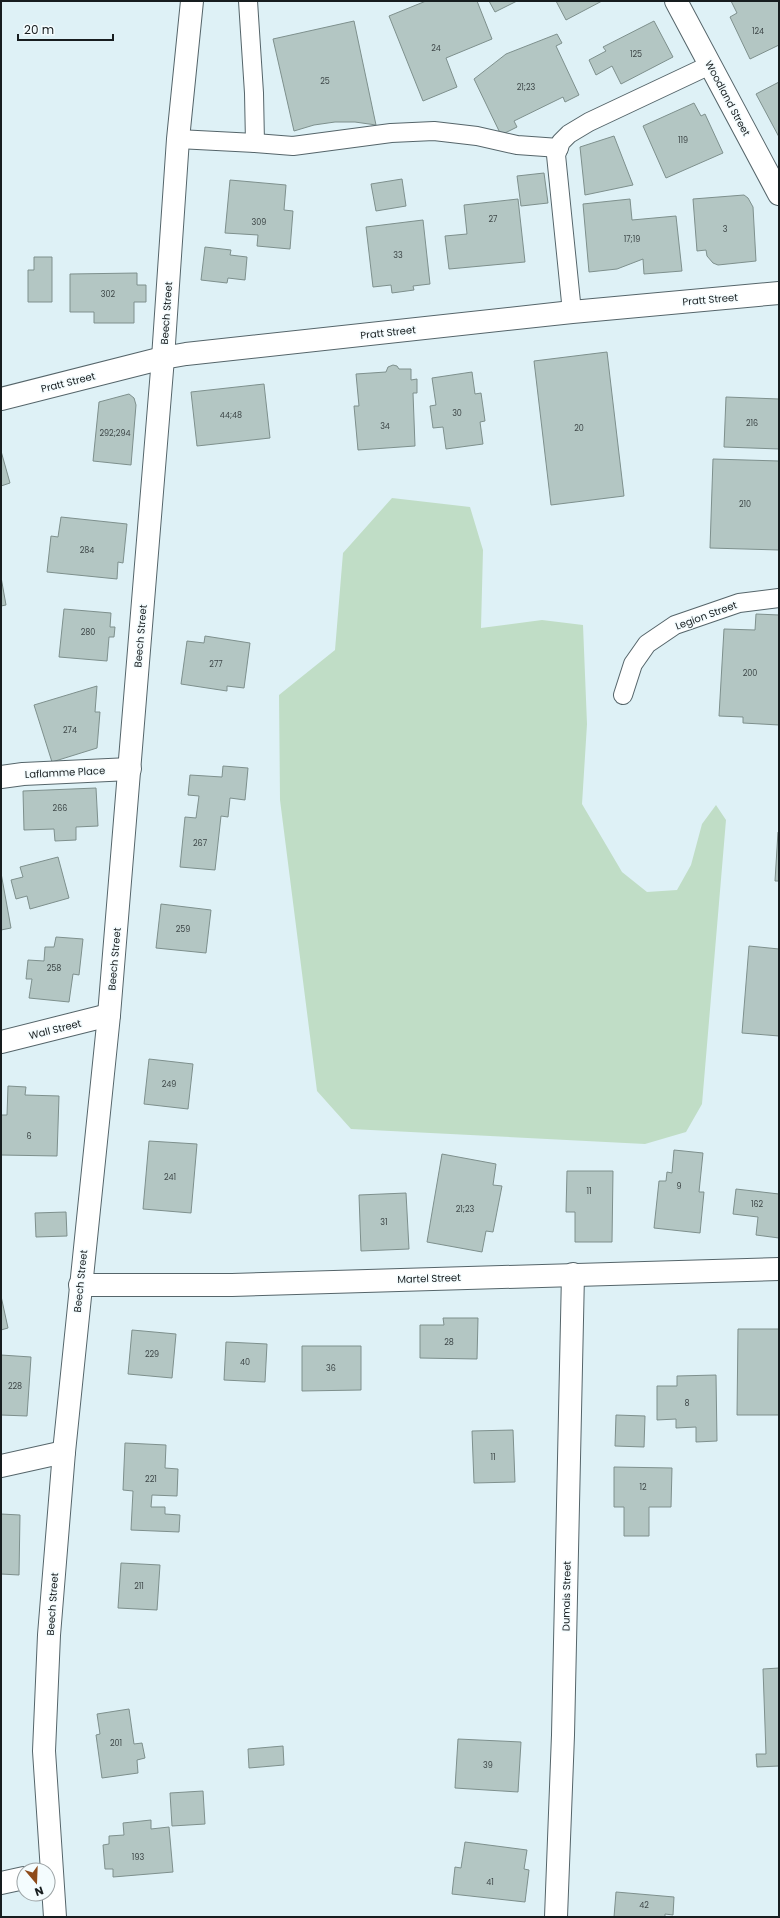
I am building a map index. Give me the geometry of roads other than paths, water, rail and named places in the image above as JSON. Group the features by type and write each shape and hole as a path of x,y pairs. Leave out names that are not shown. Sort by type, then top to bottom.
{"street":[{"name":"Beech Street","path":"49,1862 45,1786 44,1728 64,1452 109,1015 163,358 178,140 192,1"},
{"name":"Woodland Street","path":"676,1 779,194"},
{"name":"Pratt Street","path":"1,399 163,358 212,350 572,312 779,293"},
{"name":"Laflamme Place","path":"1,778 24,774 130,769"},
{"name":"Wall Street","path":"1,1042 109,1015"},
{"name":"Martel Street","path":"80,1285 232,1285 779,1269"},
{"name":"Dumais Street","path":"556,1917 563,1735 573,1274"},
{"path":"1,1466 64,1452"},
{"path":"1,1883 16,1880"},
{"name":"Beech Street","path":"53,1902 55,1917"}],"lane":[{"path":"248,1 254,93 255,143"},
{"path":"572,312 556,155 561,142 569,134 589,122 710,65"},
{"path":"178,140 293,146 391,133 434,131 477,136 516,145 559,148"},
{"name":"Legion Street","path":"623,695 633,664 647,644 675,625 739,603 779,598"}]}
